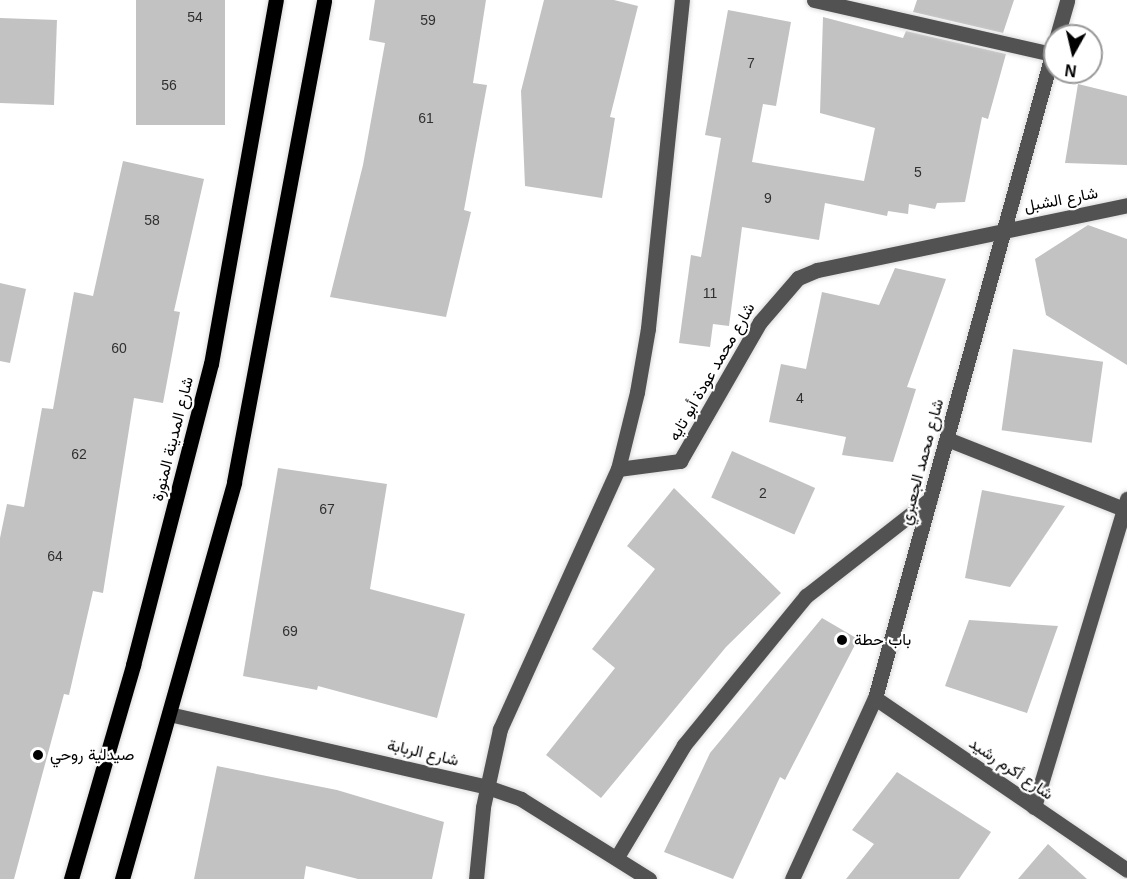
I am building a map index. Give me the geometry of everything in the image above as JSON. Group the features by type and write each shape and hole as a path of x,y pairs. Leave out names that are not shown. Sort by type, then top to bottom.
{"main road":[{"name":"شارع المدينة المنورة","path":"71,879 133,665 211,364 276,0"},
{"path":"122,879 234,482 324,0"}],"street":[{"path":"476,879 487,787 515,692 618,469 648,328 682,0"},
{"path":"814,0 1043,47"},
{"path":"1060,24 1067,0"},
{"name":"شارع محمد الجعبري","path":"792,879 875,698 1044,84"},
{"name":"شارع الشبل","path":"1003,230 1127,205"},
{"name":"شارع محمد عودة أبو تايه","path":"618,469 680,461 760,322 798,278 1003,230"},
{"path":"947,439 1126,504 1034,807"},
{"path":"617,857 684,745 806,596 930,499"},
{"name":"شارع أكرم رشيد","path":"875,698 1127,870"},
{"name":"شارع الربابة","path":"169,714 487,787 521,799 649,879"}],"building":[{"path":"136,0 225,0 225,125 136,125"},
{"path":"375,0 486,0 473,83 487,85 464,210 471,212 446,317 330,297 363,165 385,43 369,40"},
{"path":"544,0 614,0 638,6 610,117 615,118 602,198 525,186 521,91"},
{"path":"917,0 1014,0 1003,33 913,12"},
{"path":"728,10 791,22 776,106 763,104 752,162 864,181 875,128 820,113 823,17 903,38 906,31 1006,54 988,119 982,117 965,202 937,203 935,209 909,204 908,214 888,211 887,216 825,203 819,240 742,227 729,326 713,324 710,347 679,343 691,255 701,257 721,138 705,135"},
{"path":"0,18 57,20 54,105 0,103"},
{"path":"1078,84 1127,96 1127,165 1065,163"},
{"path":"123,161 204,179 174,311 180,312 163,403 134,398 103,593 93,591 69,695 64,694 14,879 0,879 0,538 7,504 24,507 42,408 53,409 74,292 93,296"},
{"path":"1088,225 1127,239 1127,365 1046,315 1035,259"},
{"path":"895,268 946,279 907,387 916,389 893,462 842,455 846,437 769,422 781,364 806,369 822,292 879,305"},
{"path":"0,283 26,289 10,363 0,361"},
{"path":"1013,349 1103,362 1092,443 1002,430"},
{"path":"732,451 815,488 794,535 711,498"},
{"path":"278,468 387,484 370,589 465,614 437,718 318,686 317,690 243,676"},
{"path":"674,488 781,593 726,647 601,798 546,755 615,668 592,649 655,569 627,546"},
{"path":"982,490 1065,506 1010,587 965,578"},
{"path":"822,618 858,639 785,780 780,777 733,879 664,852 710,753"},
{"path":"969,620 1058,626 1027,713 945,686"},
{"path":"217,766 337,790 444,822 432,879 358,879 306,866 304,879 194,879"},
{"path":"897,772 991,832 959,879 846,879 874,844 852,830"},
{"path":"1048,844 1087,879 1018,879"}],"place":[{"name":"باب حطة","path":"842,640"},
{"name":"صيدلية روحي","path":"38,755"}]}
